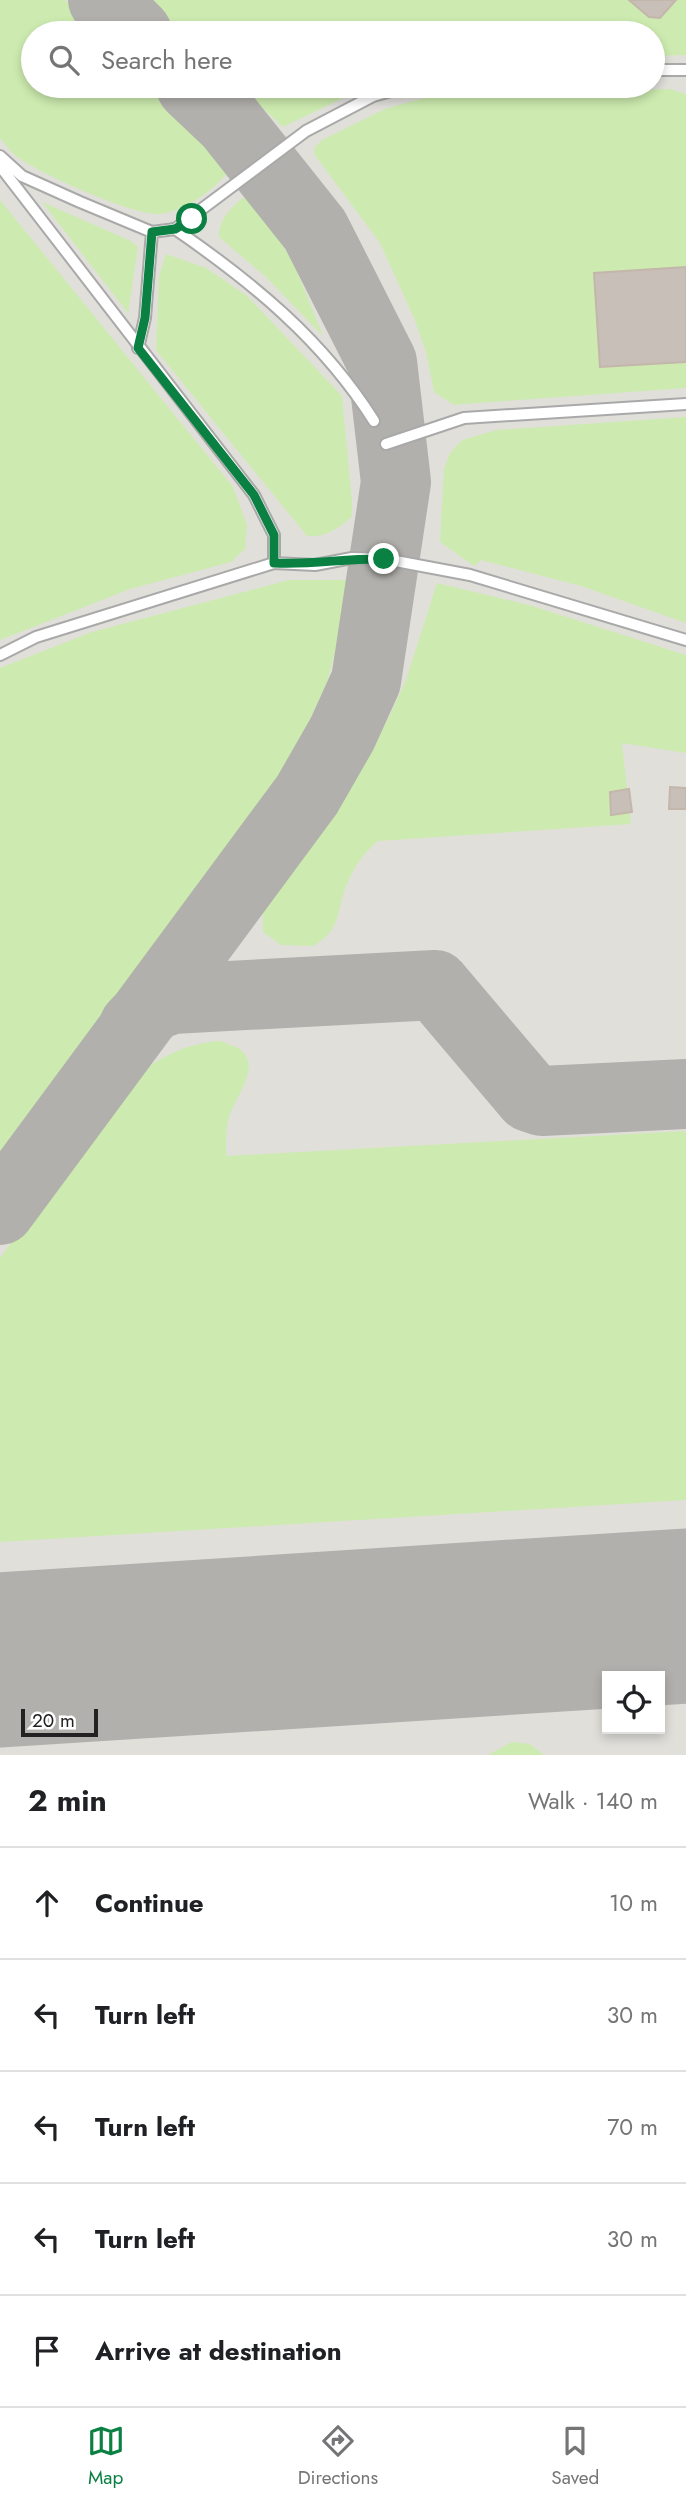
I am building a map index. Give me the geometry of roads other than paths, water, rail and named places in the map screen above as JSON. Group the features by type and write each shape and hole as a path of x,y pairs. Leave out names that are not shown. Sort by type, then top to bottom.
{"lane":[{"path":"665,71 684,72"},
{"path":"0,156 22,176 152,232 175,229 306,131 369,98"},
{"path":"0,166 254,495 274,535 274,563"},
{"path":"175,229 238,272 272,302 351,384 373,421"},
{"path":"138,348 145,318 152,232"},
{"path":"386,444 464,418 686,404"},
{"path":"0,655 36,637 274,563 315,565 352,558 397,561 470,575 686,640"}]}
